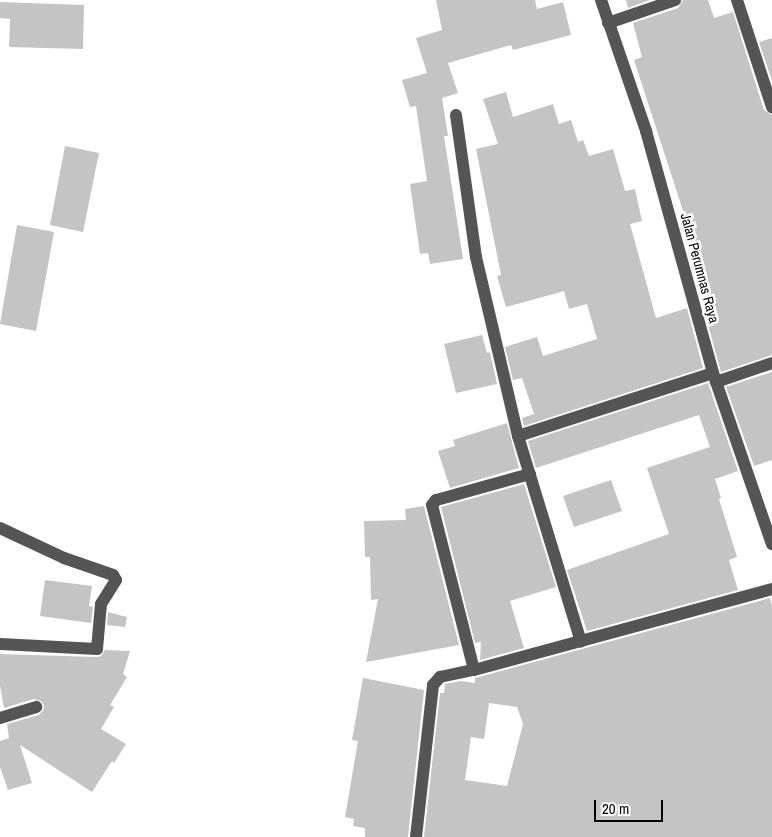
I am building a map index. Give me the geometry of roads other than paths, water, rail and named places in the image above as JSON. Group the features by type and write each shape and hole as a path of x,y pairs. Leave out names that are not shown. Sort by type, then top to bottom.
{"street":[{"name":"Jalan Perumnas Raya","path":"601,0 646,131 714,377 772,544"},
{"path":"608,23 675,0"},
{"path":"737,0 769,89 772,107"},
{"path":"456,116 476,257 518,436 582,642"},
{"path":"518,436 714,377 772,363"},
{"path":"474,670 432,505 436,500 530,474"},
{"path":"0,528 64,558 113,575 116,580 101,604 97,649 0,644"},
{"path":"416,837 433,685 440,677 582,642 772,589"},
{"path":"0,718 36,708"}]}
